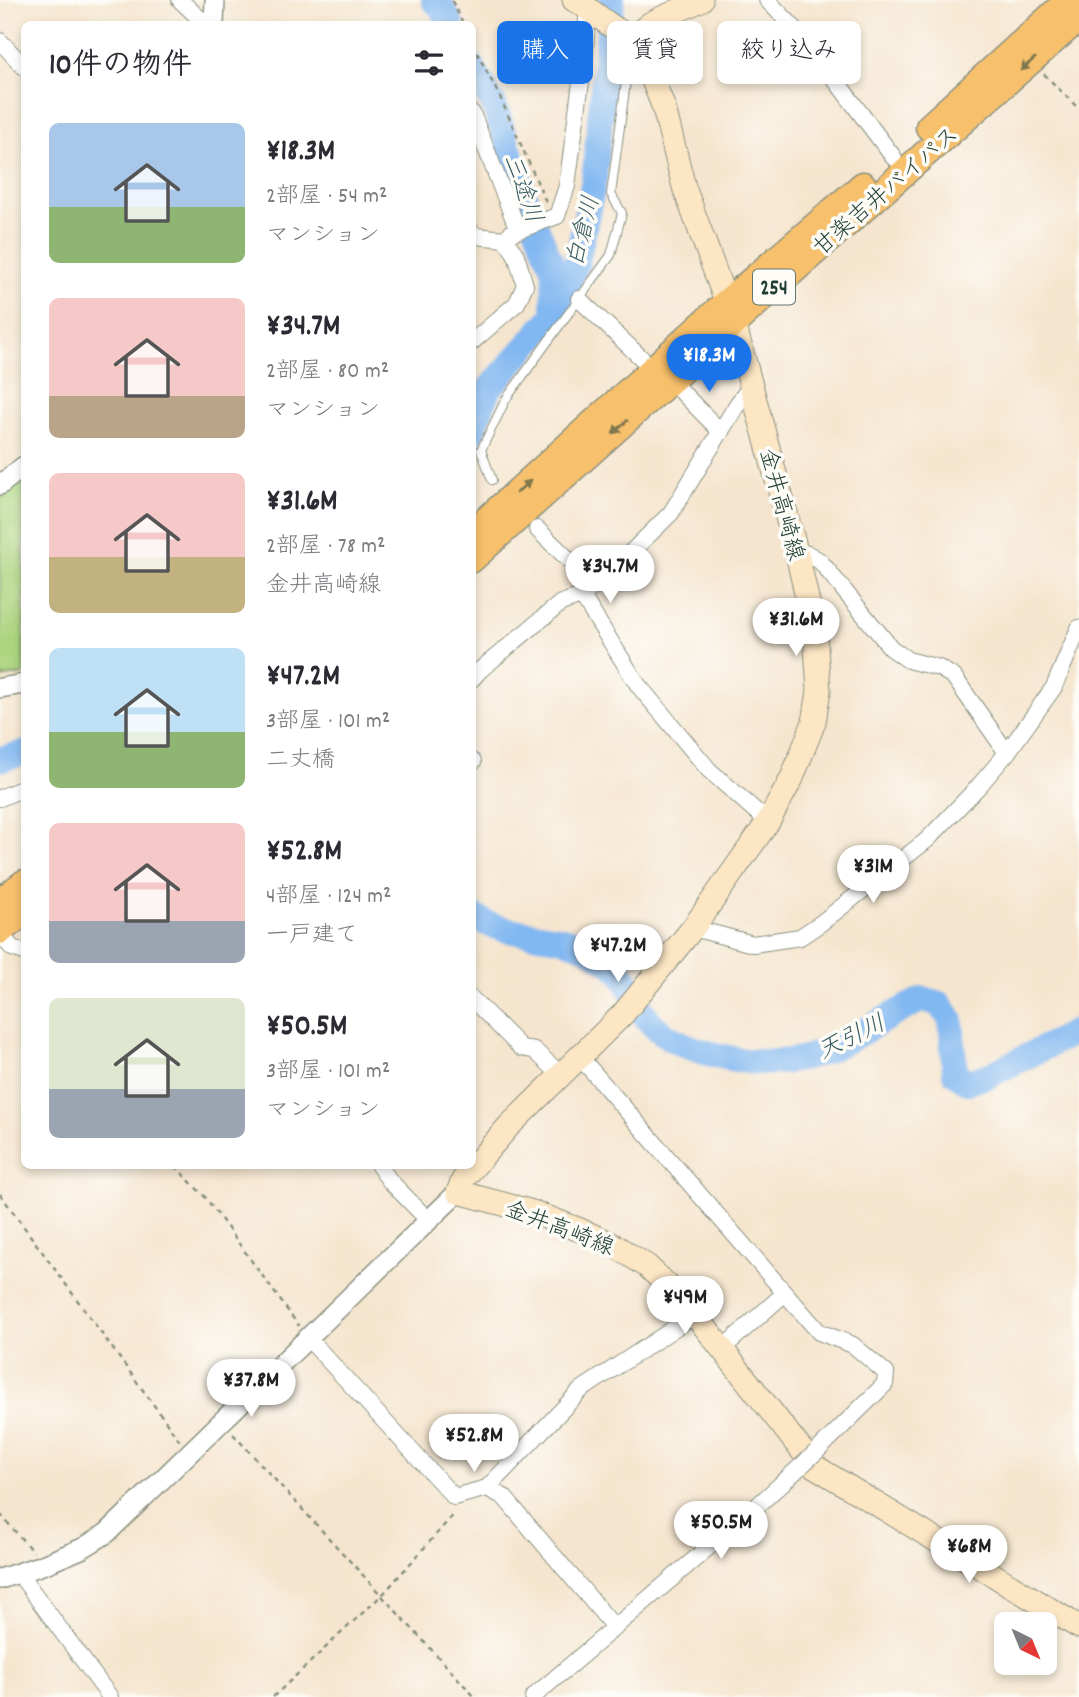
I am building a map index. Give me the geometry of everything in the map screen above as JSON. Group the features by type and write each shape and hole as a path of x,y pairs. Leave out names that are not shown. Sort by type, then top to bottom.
{"highway":[{"name":"甘楽吉井バイパス","path":"476,555 662,375 894,158 1069,0"},
{"name":"甘楽吉井バイパス","path":"730,313 1079,18"},
{"name":"甘楽吉井バイパス","path":"476,530 662,375"},
{"path":"0,902 21,885"},
{"path":"0,932 21,914"}],"main road":[{"path":"655,21 701,0"},
{"path":"586,5 607,22"},
{"name":"金井高崎線","path":"579,1056 622,1014 693,928 768,822 807,745 819,691 816,633 797,554 730,313 684,187 655,84"},
{"path":"476,1164 508,1127 579,1056"},
{"path":"458,1192 472,1169"},
{"name":"金井高崎線","path":"458,1192 533,1212 612,1244 647,1266 665,1280 695,1314 814,1466 1079,1627"}],"street":[{"path":"180,0 200,19 206,21"},
{"path":"213,21 215,0"},
{"path":"767,0 804,38 894,158"},
{"path":"476,236 518,232 557,216 567,186 585,52 586,5"},
{"path":"0,41 21,64"},
{"path":"476,123 518,232 516,254 525,285 517,303 476,332"},
{"path":"579,299 721,432"},
{"path":"476,674 561,603 582,596 671,513 751,386"},
{"path":"0,485 21,468"},
{"path":"537,529 595,585"},
{"path":"797,554 808,554 820,561 891,648 908,660 940,668 954,677 1007,753"},
{"path":"582,596 638,685 709,770 768,822"},
{"path":"693,928 753,944 800,937 927,840 1007,753 1054,687 1079,628"},
{"path":"0,688 21,684"},
{"path":"0,798 21,789"},
{"path":"0,932 12,947 21,951"},
{"path":"476,1003 521,1048 534,1051 560,1074"},
{"path":"533,1697 801,1466 885,1384 886,1373 853,1345 819,1332 579,1056"},
{"path":"381,1169 429,1221"},
{"path":"110,1697 9,1576 83,1548 107,1533 458,1192"},
{"path":"723,1348 785,1293"},
{"path":"307,1337 454,1497 487,1488 581,1390 695,1314"},
{"path":"487,1488 504,1497 615,1628"}],"lane":[{"path":"492,480 481,450 506,399 611,255 622,213 611,194 626,84"}],"path":[{"path":"452,1 462,21"},
{"path":"476,51 500,97 551,219"},
{"path":"1031,61 1079,109"},
{"path":"178,1169 205,1197 307,1337"},
{"path":"0,1194 188,1452"},
{"path":"221,1420 475,1697"},
{"path":"273,1697 385,1592 471,1494"},
{"path":"0,1514 45,1564"}],"green space":[{"path":"21,480 21,674 0,678 0,498"}],"waterway":[{"name":"三途川","path":"434,0 449,21"},
{"name":"白倉川","path":"476,422 488,390 554,315 576,266 594,180 612,0"},
{"name":"三途川","path":"476,73 494,105 530,212 555,272 554,307"},
{"name":"天引川","path":"0,759 21,754"},
{"name":"天引川","path":"476,917 499,928 571,941 590,950 623,975 644,1015 660,1031 702,1051 752,1062 780,1062 805,1058 828,1050 923,999 940,1004 951,1020 955,1073 968,1082 990,1075 1079,1030"}]}
